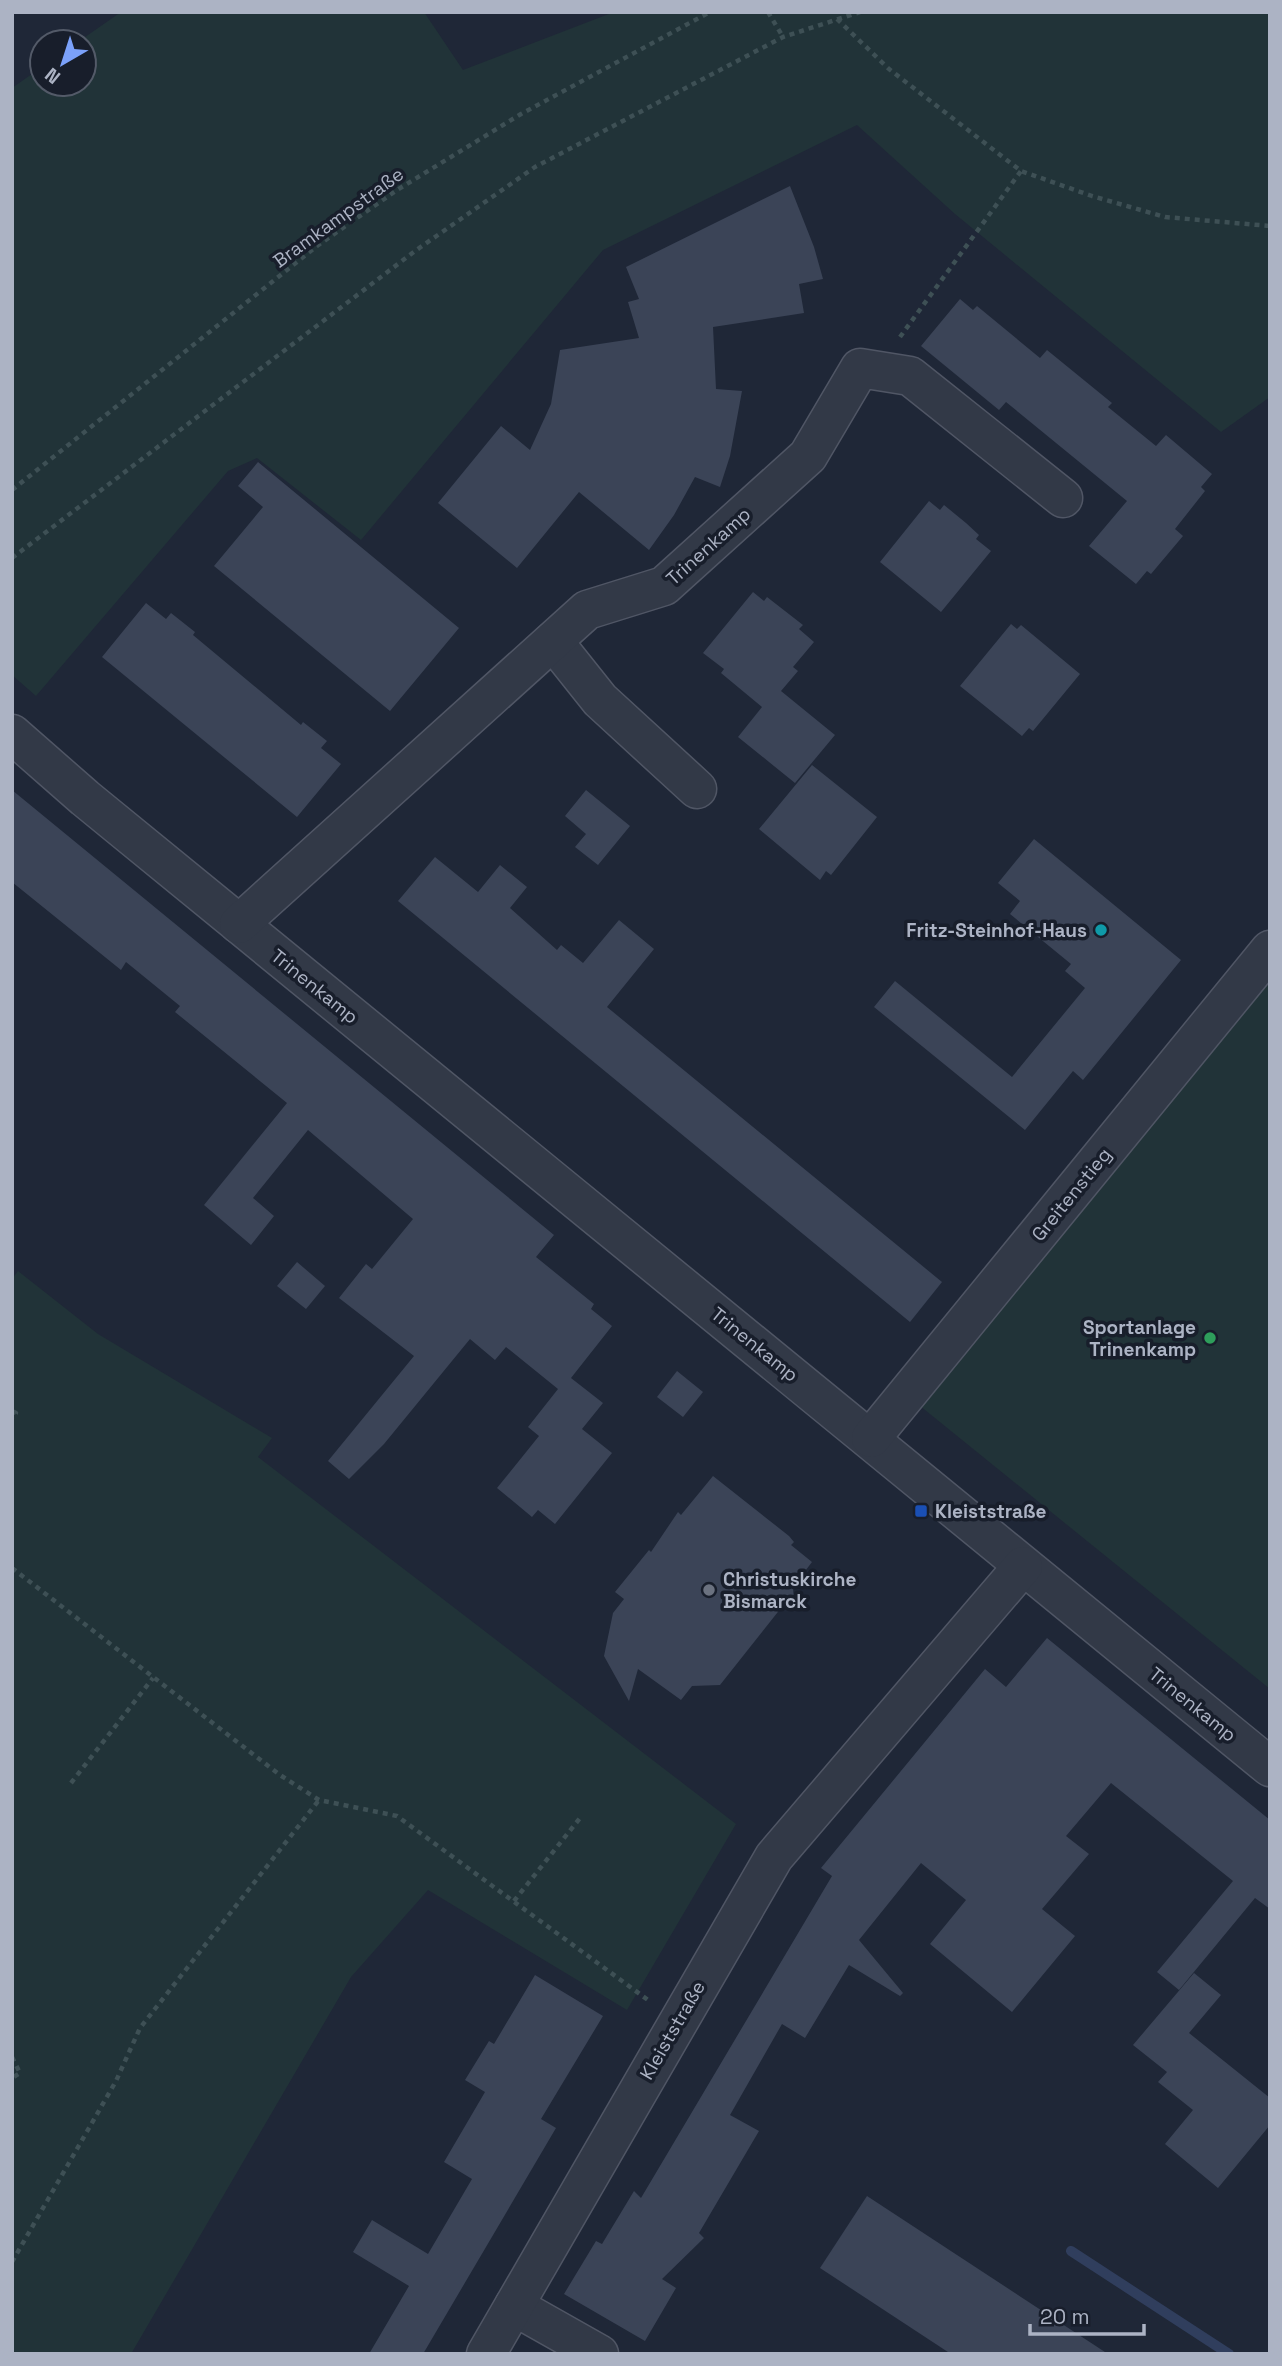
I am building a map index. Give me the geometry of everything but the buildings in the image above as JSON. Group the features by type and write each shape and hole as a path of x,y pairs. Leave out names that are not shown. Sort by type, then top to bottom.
{"street":[{"path":"860,368 910,376 1063,498"},
{"name":"Trinenkamp","path":"239,924 587,610 664,586 808,456 860,368"},
{"path":"553,641 600,700 697,789"},
{"name":"Trinenkamp","path":"12,734 239,924 871,1438 1270,1767"},
{"name":"Greitenstieg","path":"871,1438 1270,950"},
{"name":"Kleiststraße","path":"486,2354 774,1857 1023,1566"},
{"path":"514,2305 599,2354"}],"path":[{"name":"Bramkampstraße","path":"12,490 317,246 397,190 521,114 710,12"},
{"path":"768,12 783,37"},
{"path":"12,558 415,251 535,167 783,37 860,12"},
{"path":"838,19 889,69 1021,171 1092,196 1166,217 1270,226"},
{"path":"860,368 899,338 1021,171"},
{"path":"12,1411 16,1413 12,1418"},
{"path":"12,1568 280,1775 319,1800 397,1816 630,1990 679,2018"},
{"path":"71,1783 153,1678"},
{"path":"12,2262 116,2081 140,2028 319,1800"},
{"path":"514,1901 580,1818"},
{"path":"12,2057 20,2073 12,2078"}],"shaded area":[{"path":"121,12 424,12 463,70 614,12 1270,12 1270,397 1221,432 955,214 857,125 603,250 361,540 257,458 228,471 36,696 12,675 12,88 28,77 28,98 98,98 98,28"},
{"path":"1270,946 1270,1689 909,1397"},
{"path":"18,1271 98,1334 272,1438 258,1457 736,1824 627,2010 428,1890 351,1977 131,2354 12,2354 12,1279"}],"waterway":[{"path":"1071,2251 1229,2354"}],"place":[{"name":"Fritz-Steinhof-Haus","path":"1101,930"},
{"name":"Sportanlage Trinenkamp","path":"1210,1338"},
{"name":"Kleiststraße","path":"921,1511"},
{"name":"Christuskirche Bismarck","path":"709,1590"}]}
